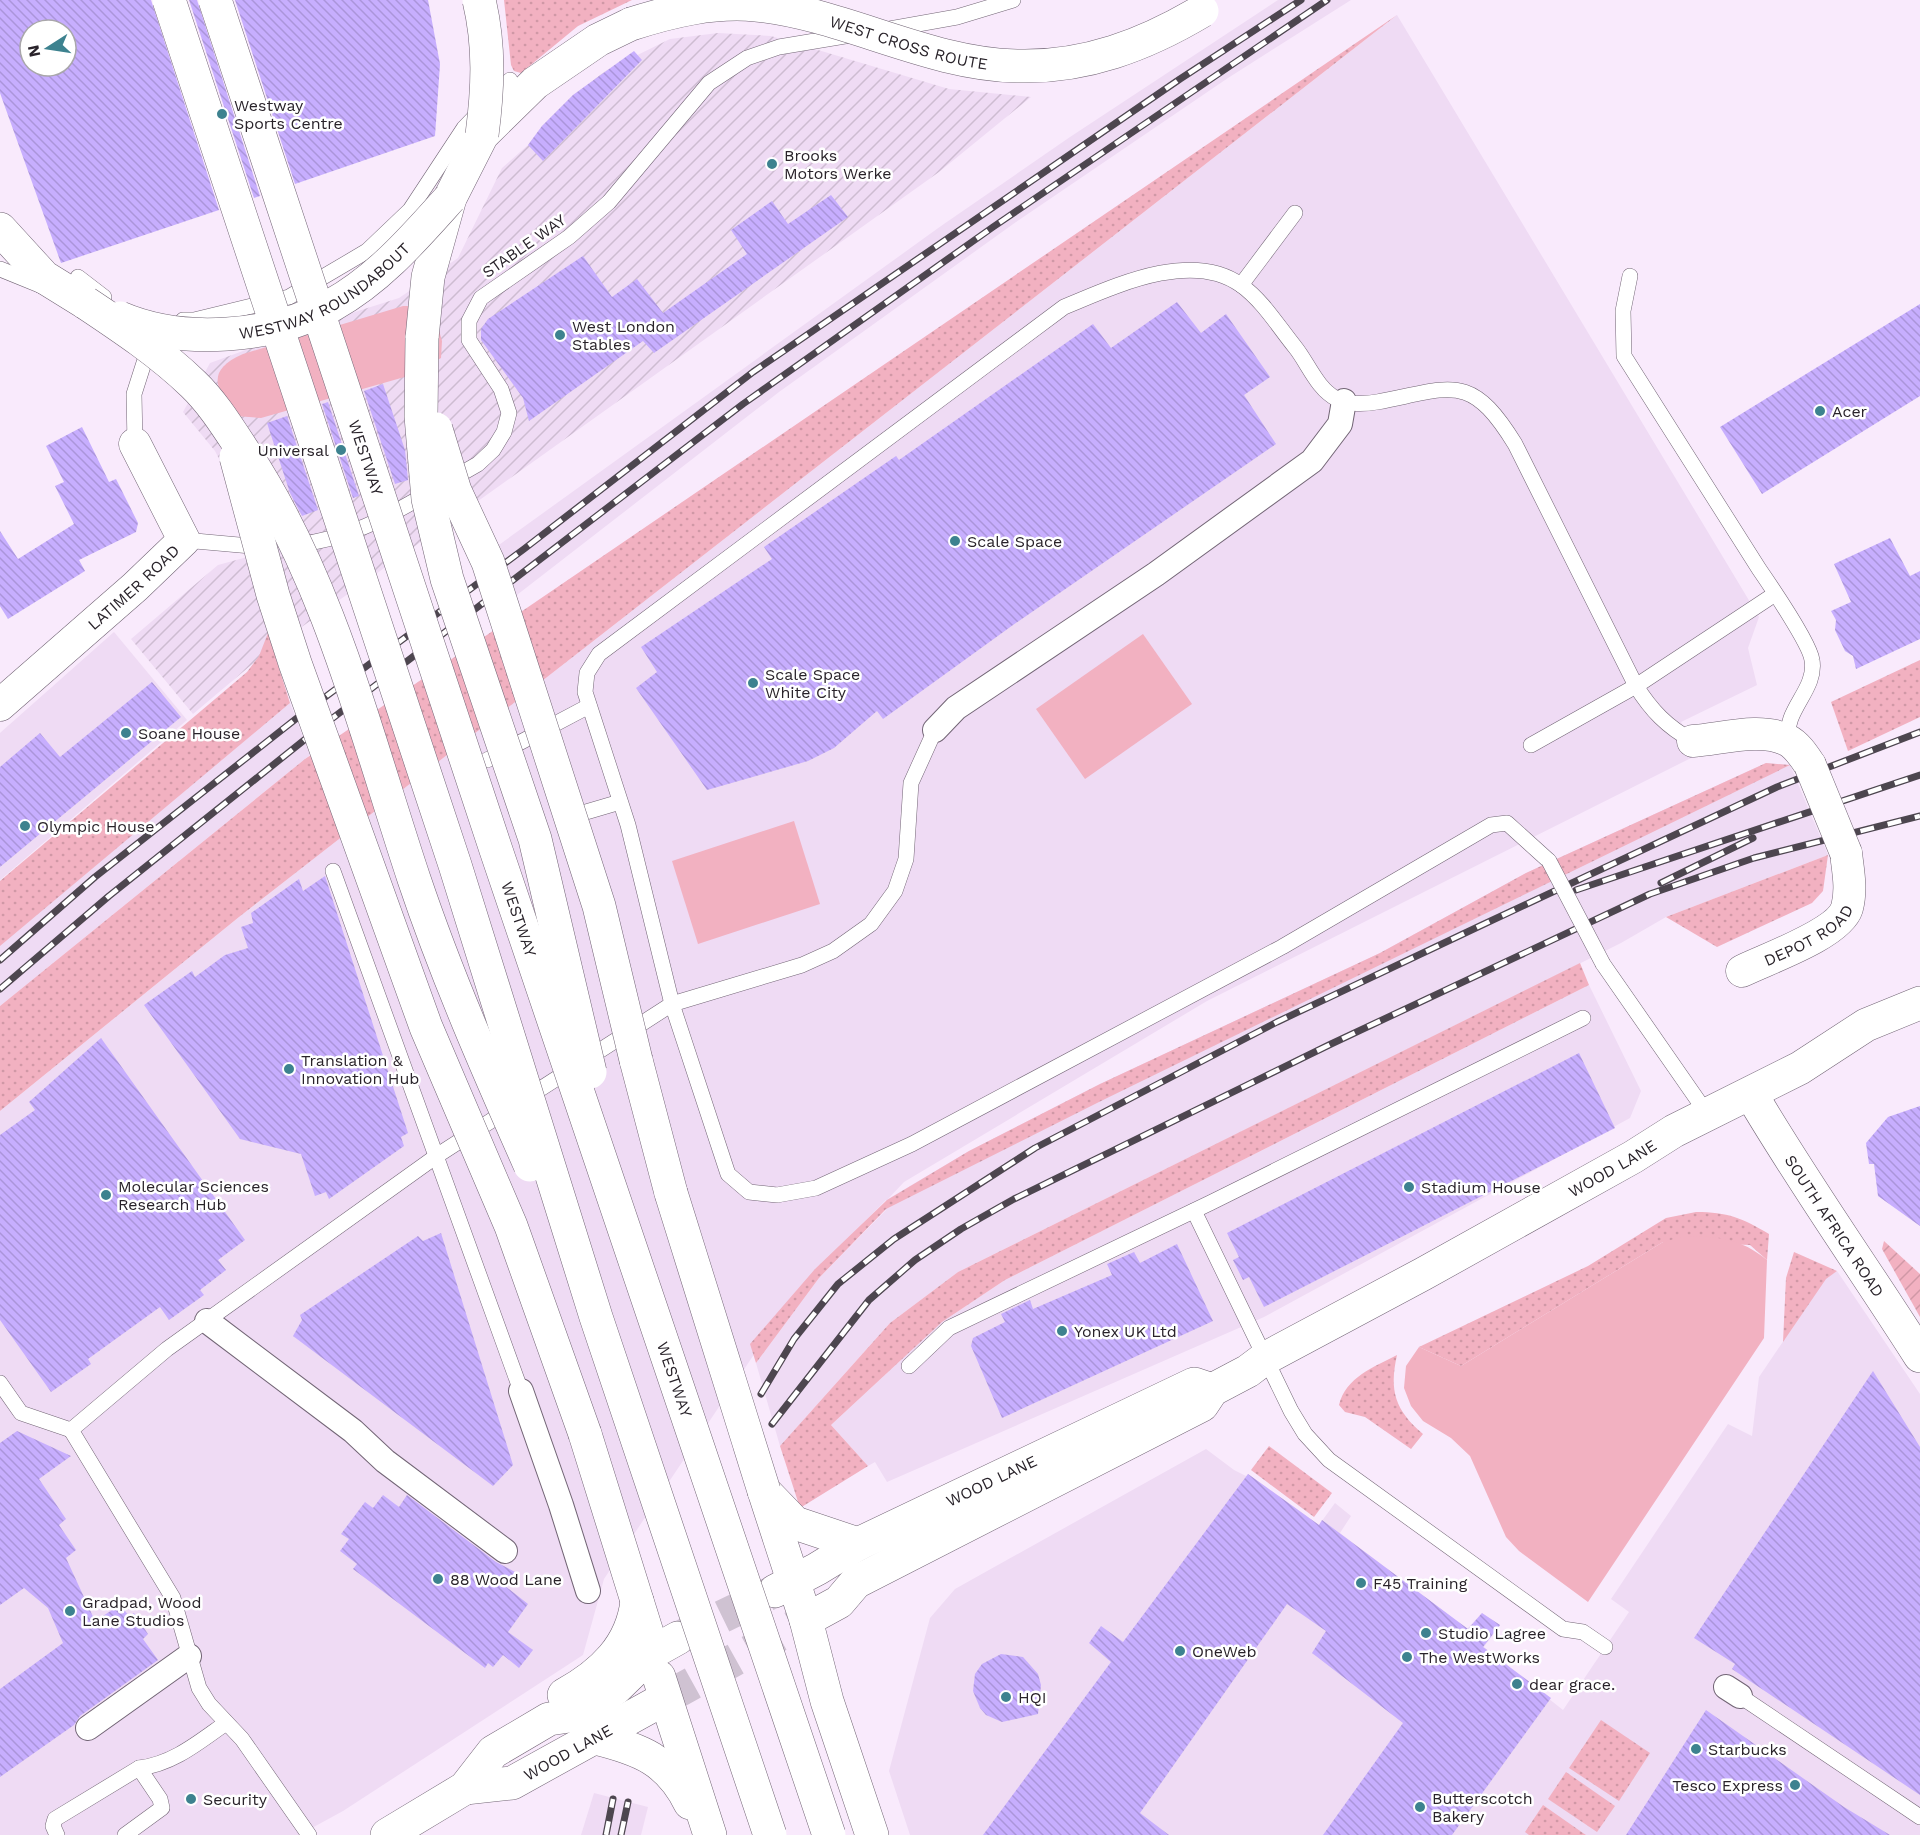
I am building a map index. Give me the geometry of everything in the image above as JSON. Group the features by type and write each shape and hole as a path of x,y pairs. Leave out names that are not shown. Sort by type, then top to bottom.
{"main road":[{"path":"169,0 455,866 596,1317 770,1835"},
{"name":"WESTWAY","path":"215,0 492,839 829,1835"},
{"name":"WESTWAY ROUNDABOUT","path":"0,229 44,277 82,290 129,322 172,332 216,336 251,331 288,322 331,305 370,279 406,247 450,198 482,135 489,83 486,27 479,0"},
{"name":"WEST CROSS ROUTE","path":"482,135 535,83 598,40 631,24 666,12 702,6 746,5 780,8 949,56 1017,66 1052,65 1091,59 1128,49 1166,33 1211,6"},
{"path":"450,198 428,277 422,338 421,416 428,499 447,579 535,839 562,946 627,1239"},
{"path":"82,290 118,325 194,384 229,429 275,499 305,561 332,629 454,991 596,1317"},
{"path":"422,338 436,428 455,491 488,562 599,906 671,1193 764,1491 785,1586 806,1620 827,1701 872,1835"},
{"path":"229,429 273,595 295,663 426,1027 511,1226 585,1434 637,1601 665,1645 664,1699 683,1745 708,1835"},
{"name":"WOOD LANE","path":"806,1620 839,1602 856,1582 1202,1405 1212,1390 1248,1371 1263,1359 1423,1274 1633,1157 1674,1131 1751,1094 1866,1025 1920,1003"},
{"name":"SOUTH AFRICA ROAD","path":"1751,1094 1801,1179 1843,1236 1920,1356"},
{"name":"WOOD LANE","path":"785,1586 858,1544 1194,1384 1212,1390"},
{"path":"764,1491 795,1523 807,1529 858,1544"},
{"name":"WOOD LANE","path":"549,1719 561,1697 594,1678 623,1646 635,1620 637,1601"},
{"name":"WOOD LANE","path":"387,1835 465,1788 493,1752 549,1719 576,1715 619,1685 665,1645"},
{"name":"WOOD LANE","path":"465,1788 512,1783 664,1699"},
{"path":"595,1738 637,1750 668,1769 677,1778 708,1835"}],"street":[{"path":"935,730 956,708 1060,635 1156,574 1312,461 1340,424 1344,401"},
{"name":"LATIMER ROAD","path":"4,694 184,540 135,444"},
{"path":"1693,741 1751,733 1788,740"},
{"name":"DEPOT ROAD","path":"1742,971 1817,937 1846,910 1851,887 1846,853 1810,765 1788,740"},
{"path":"207,1321 353,1431 385,1461 506,1551"},
{"path":"521,1391 588,1591"},
{"path":"88,1728 189,1656"}],"lane":[{"name":"STABLE WAY","path":"184,540 240,547 281,547 327,542 367,528 478,464 493,450 504,432 509,413 501,389 469,340 469,321 481,298 569,237 609,202 709,83 747,58 779,48 957,17 1013,0"},
{"path":"0,269 82,290 158,320 194,320 289,297 367,251 410,210 464,128 510,80"},
{"path":"1241,285 1295,213"},
{"path":"1693,741 1672,730 1650,709 1636,686 1515,444 1490,409 1476,395 1450,388 1365,404 1338,400 1320,384 1299,352 1261,304 1241,285 1219,274 1189,270 1130,280 1064,308 599,654 587,673 585,692 620,802 672,1004 728,1174 749,1192 777,1195 816,1188 912,1144 1282,947 1491,825 1507,823 1549,861 1603,964 1708,1115"},
{"path":"1630,276 1623,311 1624,356 1775,594 1812,658 1812,678 1792,712 1787,728 1788,740"},
{"path":"135,444 134,394 158,320"},
{"path":"1532,745 1636,686 1775,594"},
{"path":"487,760 589,706"},
{"path":"71,1430 167,1349 438,1155 672,1004 802,965 833,951 871,924 895,891 906,859 911,783 935,730"},
{"path":"562,819 620,802"},
{"path":"333,871 438,1155 521,1391"},
{"path":"909,1366 949,1328 1194,1211 1583,1018"},
{"path":"1194,1211 1263,1359 1305,1434 1329,1460 1563,1629 1583,1632 1605,1647"},
{"path":"0,1383 21,1413 71,1430 172,1595 199,1688 226,1723 242,1739 309,1835"},
{"path":"1733,1692 1920,1817"},
{"path":"57,1835 53,1826 55,1819 139,1768 151,1767 188,1751 226,1723"},
{"path":"125,1835 162,1808 160,1799 139,1768"}],"shaded area":[{"path":"504,0 632,0 578,26 521,73 514,71 511,65"},
{"path":"1278,0 1351,0 1228,78 1016,222 779,392 513,598 496,547 941,226 1070,137"},
{"path":"1397,15 1759,617 1748,648 1757,685 1681,722 1697,755 1207,1001 904,1182 888,1199 969,1151 1100,1084 1380,953 1526,873 1766,763 1790,765 1828,855 1666,917 1621,943 958,1272 890,1323 780,1446 756,1363 819,1278 886,1210 886,1200 797,1290 604,1579 583,1655 343,1811 299,1835 0,1835 0,1111 239,917"},
{"path":"1397,15 239,917 0,1111 0,1006 305,759"},
{"path":"718,33 771,36 949,89 1031,97 939,172 268,651 193,714 131,639 218,565 251,556 236,492 215,451 183,412 210,363 314,325 399,298 458,258 502,168 528,145 542,126 573,95 607,70 670,39"},
{"path":"403,306 432,306 442,341 441,358 408,376 261,418 235,416 223,397 219,388 219,373 223,366 231,360 243,354"},
{"path":"114,632 187,720 0,880 0,733"},
{"path":"268,633 290,703 0,946 0,881 247,672 259,656"},
{"path":"1143,634 1192,704 1085,779 1036,709"},
{"path":"1920,660 1920,717 1848,751 1831,702"},
{"path":"290,703 310,755 0,1006 0,945"},
{"path":"1766,763 1790,765 1101,1101 886,1209 819,1278 756,1363 750,1344 815,1269 887,1200 969,1151 1100,1084 1380,953 1526,873"},
{"path":"794,821 820,904 698,944 672,861"},
{"path":"1828,855 1823,891 1812,903 1717,947 1666,917"},
{"path":"1580,963 1589,985 1005,1280 942,1322 831,1425 868,1466 800,1508 780,1446 890,1323 958,1272"},
{"path":"1589,985 1641,1091 1630,1118 1264,1317 887,1482 875,1462 868,1466 831,1425 942,1322 1005,1280"},
{"path":"1696,1212 1734,1217 1769,1234 1767,1260 1750,1245 1663,1242 1461,1366 1419,1347 1588,1266 1666,1218"},
{"path":"1686,1236 1729,1240 1748,1247 1767,1260 1764,1338 1588,1602 1519,1551 1506,1537 1470,1456 1451,1438 1423,1421 1411,1406 1404,1388 1406,1366 1419,1347 1461,1366 1663,1242"},
{"path":"1884,1241 1920,1274 1920,1317 1882,1249"},
{"path":"1794,1252 1837,1271 1826,1279 1783,1342 1786,1278"},
{"path":"1837,1271 1920,1394 1920,1835 910,1835 889,1771 930,1618 955,1589 1206,1449 1234,1470 1246,1476 1248,1474 1319,1525 1335,1503 1351,1516 1340,1533 1467,1629 1482,1613 1500,1625 1484,1647 1563,1710 1629,1612 1611,1599 1728,1424 1752,1436 1759,1377 1826,1278"},
{"path":"1397,1355 1394,1389 1397,1399 1406,1417 1423,1434 1411,1449 1365,1417 1345,1412 1339,1405 1354,1380"},
{"path":"1269,1446 1332,1493 1314,1517 1251,1470"},
{"path":"1601,1720 1650,1753 1619,1801 1569,1768"},
{"path":"1566,1772 1615,1806 1597,1832 1548,1799"},
{"path":"594,1793 648,1807 641,1835 581,1835"},
{"path":"1543,1805 1586,1835 1529,1835 1525,1832"}],"building":[{"path":"0,0 151,0 219,210 61,263 0,93"},
{"path":"189,0 197,0 260,196 254,198"},
{"path":"235,0 428,0 440,64 435,136 295,184"},
{"path":"634,51 642,60 543,161 528,145 542,126 573,95"},
{"path":"831,195 848,217 654,353 643,341 529,421 523,398 481,340 481,329 488,319 583,256 612,297 637,279 663,313 747,254 731,230 772,201 788,224"},
{"name":"Scale Space","path":"1177,302 1201,333 1226,314 1270,377 1244,395 1276,444 1013,625 883,719 877,711 834,748 808,761 707,790 636,688 657,672 641,647 772,559 764,547 896,456 899,460 1093,324 1111,348"},
{"name":"Acer","path":"1920,304 1920,396 1762,494 1720,427"},
{"path":"383,384 405,450 408,480 395,484 364,391"},
{"path":"328,402 359,496 353,498 322,404"},
{"path":"287,416 318,510 302,516 290,493 267,423"},
{"path":"82,427 109,482 116,479 138,523 136,532 79,560 85,571 8,619 0,606 0,531 18,559 74,524 55,486 64,482 46,446"},
{"path":"1890,538 1910,576 1920,571 1920,639 1856,669 1853,656 1845,651 1835,630 1836,620 1831,611 1851,602 1834,564"},
{"path":"152,682 181,717 0,867 0,767 40,733 60,757"},
{"name":"Translation & Innovation Hub","path":"325,876 408,1133 401,1137 404,1146 329,1199 326,1192 315,1196 301,1154 240,1139 144,1005 192,971 195,977 225,955 248,948 241,927 253,923 251,913 299,879 303,891"},
{"name":"Molecular Sciences Research Hub","path":"101,1038 245,1240 218,1260 226,1270 200,1290 204,1295 169,1320 160,1307 88,1359 91,1364 51,1392 0,1320 0,1135 35,1110 29,1102"},
{"name":"Stadium House","path":"1579,1053 1615,1128 1264,1307 1249,1277 1243,1280 1233,1260 1239,1257 1227,1233"},
{"path":"1920,1106 1920,1226 1878,1196 1874,1164 1869,1164 1866,1143 1888,1117"},
{"path":"441,1233 513,1465 493,1486 293,1336 302,1320 300,1315 418,1236 423,1241"},
{"name":"Yonex UK Ltd","path":"1177,1244 1213,1321 1002,1418 971,1346 973,1338 1005,1322 1001,1314 1030,1300 1033,1309 1112,1275 1107,1264 1134,1252 1140,1263"},
{"path":"1873,1371 1920,1447 1920,1795 1732,1669 1735,1664 1694,1638"},
{"name":"Gradpad, Wood Lane Studios","path":"17,1431 71,1456 39,1479 66,1519 59,1525 76,1550 66,1558 95,1621 120,1605 129,1616 134,1613 148,1634 143,1639 158,1660 80,1716 74,1725 0,1777 0,1689 63,1643 48,1608 24,1588 0,1605 0,1443"},
{"name":"The WestWorks","path":"1248,1474 1319,1525 1322,1520 1468,1629 1482,1613 1500,1625 1483,1647 1551,1698 1452,1835 1323,1835 1403,1723 1312,1653 1326,1631 1287,1604 1140,1813 1169,1835 983,1835 1111,1662 1089,1643 1101,1626 1123,1642"},
{"name":"88 Wood Lane","path":"383,1495 399,1507 407,1495 496,1562 515,1572 505,1586 528,1604 508,1632 533,1650 519,1668 503,1655 493,1667 488,1663 485,1668 353,1569 357,1564 340,1551 349,1539 341,1534 365,1502 373,1508"},
{"name":"HQI","path":"1001,1654 1023,1657 1038,1674 1041,1685 1038,1714 1002,1722 986,1715 980,1708 973,1691 975,1674 982,1664"},
{"path":"1706,1710 1844,1807 1890,1835 1626,1835"}],"tunnel":[{"path":"678,1638 775,1591"},
{"path":"664,1699 806,1620"}],"railway":[{"path":"0,960 95,877 297,718 524,549 753,372 1180,79 1301,0"},
{"path":"0,989 109,896 308,737 743,404 993,227 1327,0"},
{"path":"761,1394 794,1339 838,1284 894,1239 1035,1148 1277,1022 1482,925 1777,787 1920,732"},
{"path":"1576,890 1920,775"},
{"path":"772,1424 869,1300 915,1260 961,1229 1014,1199 1331,1044 1650,894 1754,858 1920,816"},
{"path":"1661,883 1753,838"},
{"path":"606,1835 613,1799"},
{"path":"621,1835 628,1802"}],"place":[{"name":"Westway Sports Centre","path":"222,114"},
{"name":"Brooks Motors Werke","path":"772,164"},
{"name":"West London Stables","path":"560,335"},
{"name":"Acer","path":"1820,411"},
{"name":"Universal","path":"341,450"},
{"name":"Scale Space","path":"955,541"},
{"name":"Scale Space White City","path":"753,683"},
{"name":"Soane House","path":"126,733"},
{"name":"Olympic House","path":"25,826"},
{"name":"Translation & Innovation Hub","path":"289,1069"},
{"name":"Stadium House","path":"1409,1187"},
{"name":"Molecular Sciences Research Hub","path":"106,1195"},
{"name":"Yonex UK Ltd","path":"1062,1331"},
{"name":"88 Wood Lane","path":"438,1579"},
{"name":"F45 Training","path":"1361,1583"},
{"name":"Gradpad, Wood Lane Studios","path":"70,1611"},
{"name":"Studio Lagree","path":"1426,1633"},
{"name":"OneWeb","path":"1180,1651"},
{"name":"The WestWorks","path":"1407,1657"},
{"name":"dear grace.","path":"1517,1684"},
{"name":"HQI","path":"1006,1697"},
{"name":"Starbucks","path":"1696,1749"},
{"name":"Tesco Express","path":"1795,1785"},
{"name":"Security","path":"191,1799"},
{"name":"Butterscotch Bakery","path":"1420,1807"}]}
